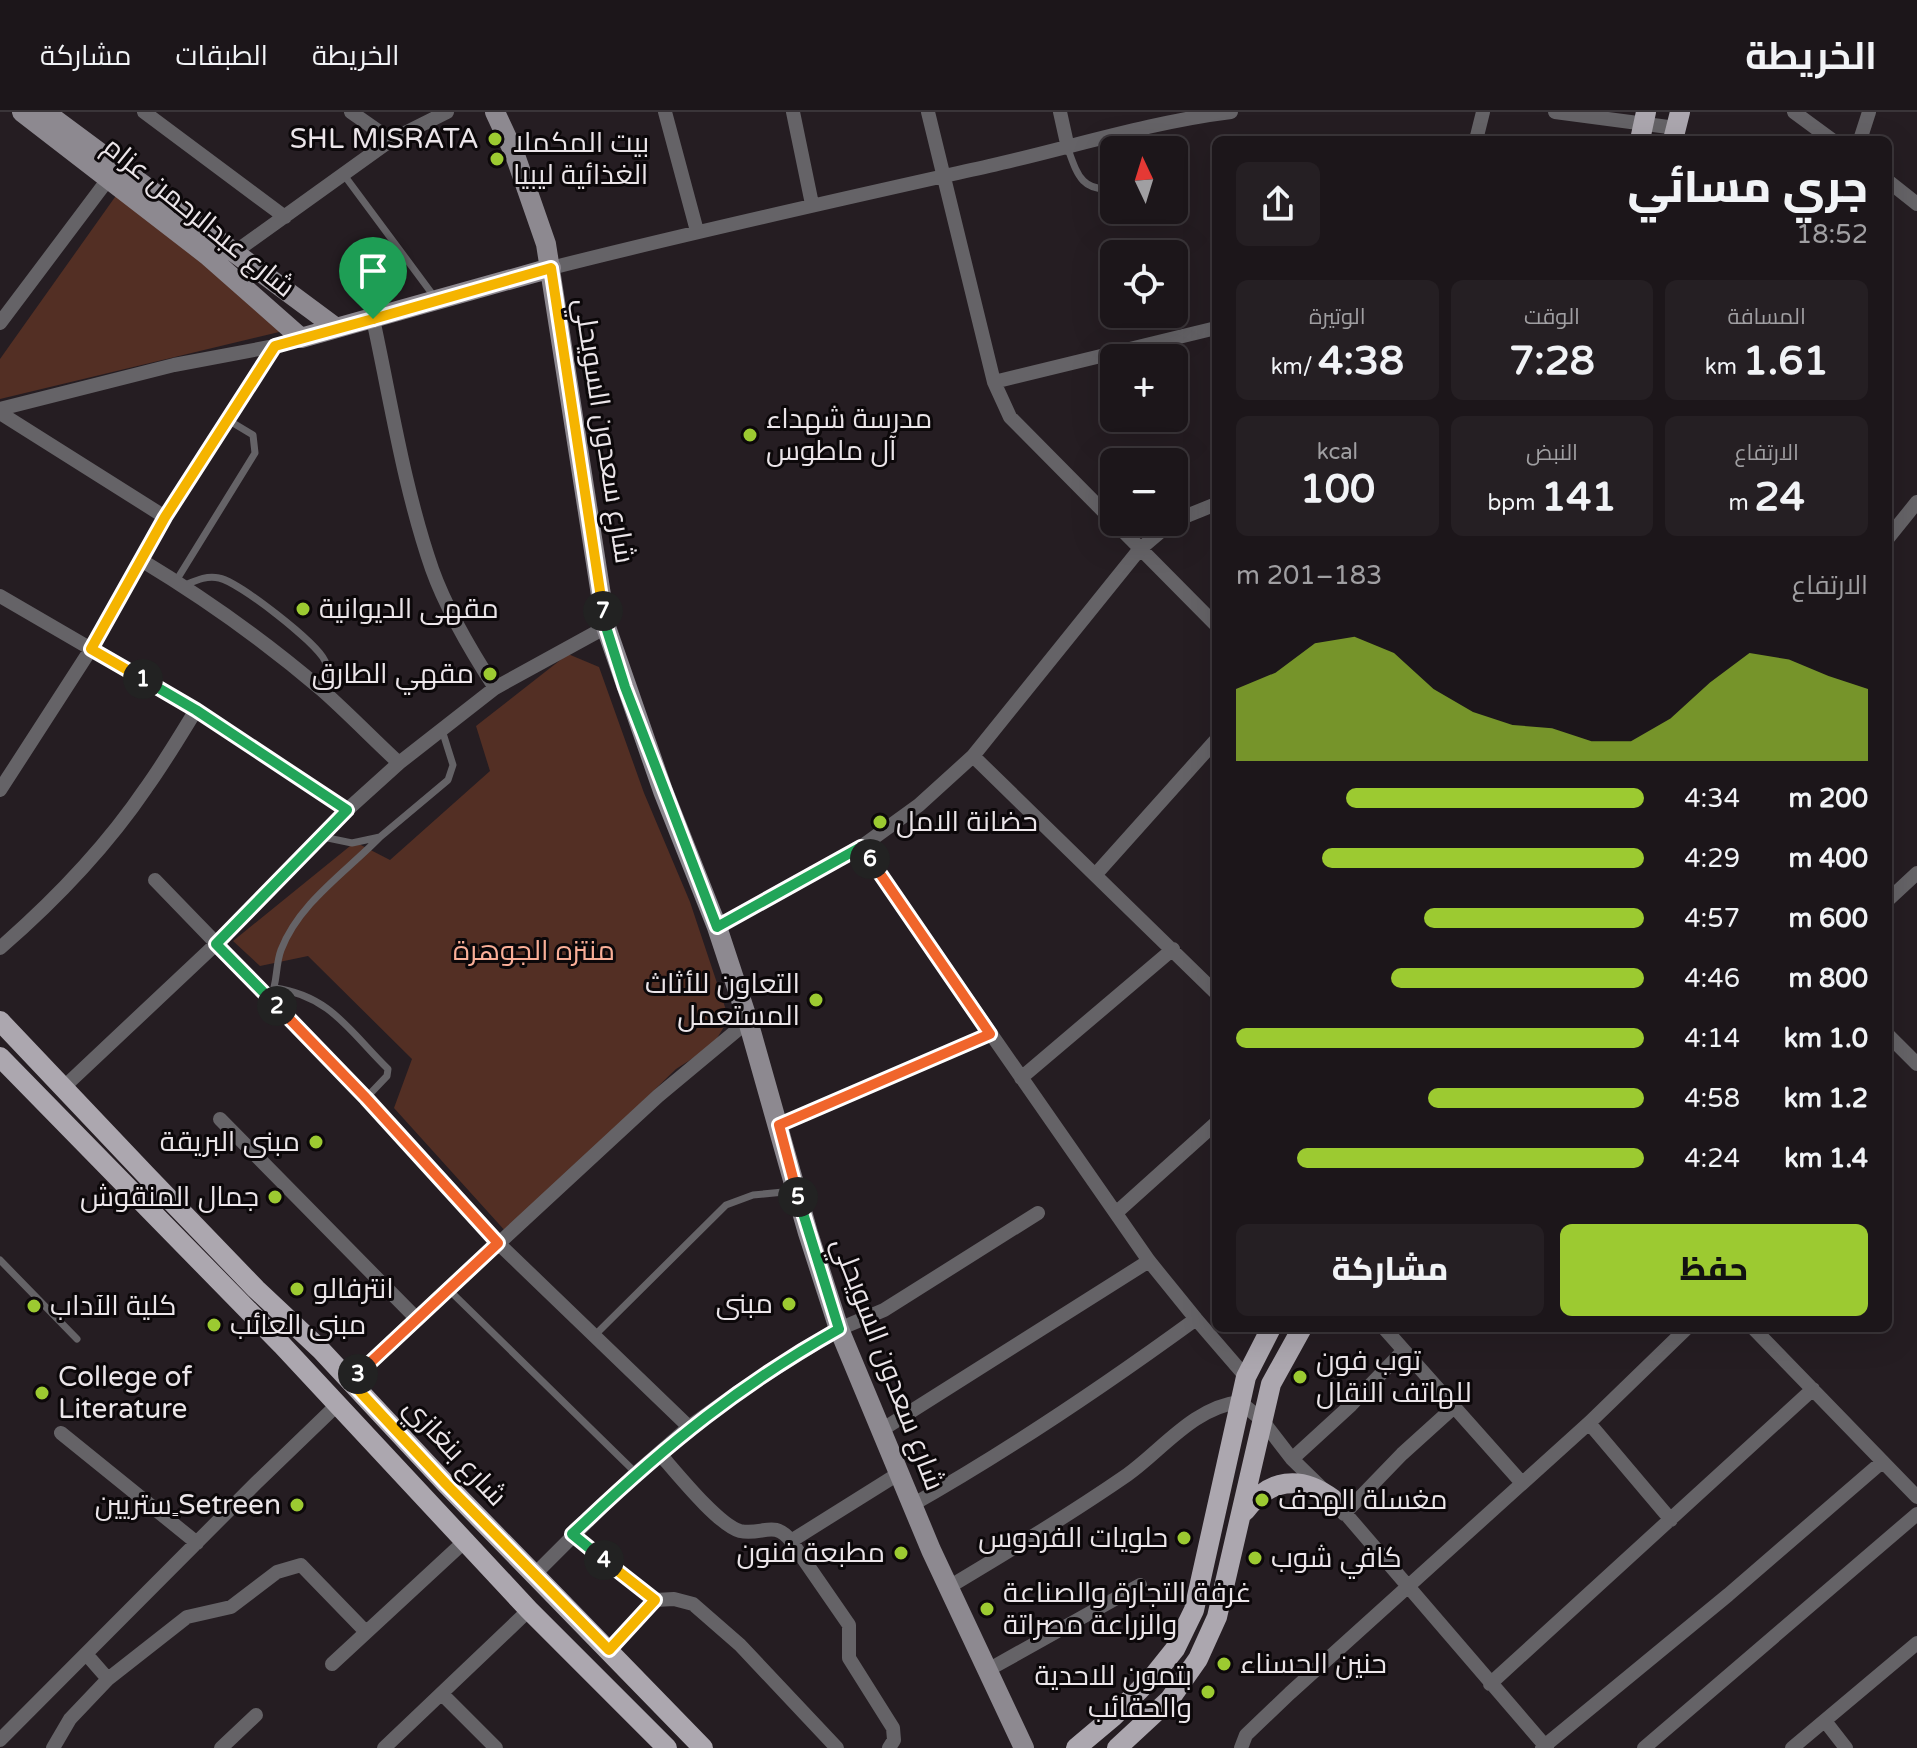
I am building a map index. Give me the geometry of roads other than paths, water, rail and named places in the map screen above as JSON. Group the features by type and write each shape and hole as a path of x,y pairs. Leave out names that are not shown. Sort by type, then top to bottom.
{"main road":[{"name":"شارع عبدالرحمن عزام","path":"22,112 207,255 301,338"},
{"name":"شارع سعدون السويحلي","path":"495,112 538,218 551,268 606,627 663,791 717,927 839,1329 898,1474 1024,1748"},
{"path":"59,116 335,327"},
{"path":"301,338 551,268"},
{"name":"شارع بنغازي","path":"0,1021 703,1748"},
{"name":"شارع بنغازي","path":"0,1057 338,1404 657,1745"},
{"path":"1076,1748 1114,1716 1155,1674 1175,1649 1194,1610 1246,1377 1269,1332"},
{"path":"1117,1748 1170,1699 1198,1659 1217,1617 1271,1384 1300,1332"},
{"path":"1243,1514 1257,1495 1277,1486 1302,1483 1320,1489 1338,1507"}],"street":[{"path":"351,112 391,140"},
{"path":"235,252 391,140 447,112"},
{"path":"665,112 697,231"},
{"path":"793,112 812,204"},
{"path":"928,112 994,382 1010,417 1212,621"},
{"path":"1060,112 1068,148"},
{"path":"551,268 812,204 1068,148 1198,114 1231,112"},
{"path":"1477,136 1483,112"},
{"path":"1555,112 1676,127"},
{"path":"1794,112 1827,136"},
{"path":"1861,136 1869,112"},
{"path":"147,113 285,217"},
{"path":"0,323 109,178"},
{"path":"1892,184 1917,204"},
{"path":"373,319 413,499 433,571 468,644 495,688"},
{"path":"994,382 1212,329"},
{"path":"0,411 174,365 275,346 301,338"},
{"path":"0,790 91,649 165,517 275,346"},
{"path":"0,411 165,517"},
{"path":"1892,533 1917,502"},
{"path":"1188,516 1212,506"},
{"path":"717,927 861,847 919,805 973,756 1139,550 1156,536"},
{"path":"141,560 180,584 322,690 399,763"},
{"path":"0,596 196,710 347,810"},
{"path":"64,1087 216,944 347,810 399,763 495,688 606,627"},
{"path":"0,948 110,837 147,788 196,710"},
{"path":"1096,874 1212,744"},
{"path":"973,756 1212,989"},
{"path":"861,847 1149,1261 1246,1377"},
{"path":"1892,896 1917,873"},
{"path":"155,880 216,944 273,993 498,1243 689,1427"},
{"path":"1021,1078 1173,949"},
{"path":"350,1381 658,1096 748,1021"},
{"path":"779,1125 990,1034"},
{"path":"1892,1039 1917,1064"},
{"path":"220,1119 417,1319"},
{"path":"1117,1212 1212,1127"},
{"path":"534,1575 572,1534 689,1427 770,1370 839,1329 884,1310 1038,1213"},
{"path":"880,1431 1149,1261"},
{"path":"912,1505 1082,1401 1196,1319"},
{"path":"1387,1332 1522,1483"},
{"path":"1241,1748 1246,1735 1268,1714 1589,1423 1683,1332"},
{"path":"1757,1332 1917,1497"},
{"path":"1292,1459 1351,1405 1403,1351"},
{"path":"1490,1684 1813,1389"},
{"path":"949,1587 1128,1473 1196,1419 1240,1402 1262,1420 1292,1459 1338,1507 1545,1747 1882,1462"},
{"path":"0,1740 338,1404"},
{"path":"1338,1507 1454,1407"},
{"path":"1589,1423 1671,1520"},
{"path":"61,1433 197,1543"},
{"path":"659,1453 692,1491 732,1527 745,1532 784,1531 849,1625 849,1658 893,1728 894,1740 889,1748"},
{"path":"791,1541 898,1474"},
{"path":"1644,1748 1917,1514"},
{"path":"572,1534 655,1600 674,1599 693,1604 740,1645 837,1748"},
{"path":"332,1664 465,1541"},
{"path":"53,1748 70,1719 108,1679 187,1617 238,1604 287,1567 301,1565 366,1632"},
{"path":"986,1671 1140,1585"},
{"path":"609,1650 655,1600"},
{"path":"384,1748 529,1610"},
{"path":"1792,1748 1915,1650"},
{"path":"87,1655 108,1679"},
{"path":"442,1694 496,1748"},
{"path":"221,1748 256,1715"},
{"path":"1825,1721 1846,1748"}],"lane":[{"path":"1068,148 1077,174 1085,184 1100,190"},
{"path":"344,175 437,301"},
{"path":"180,584 255,453 253,435 228,420"},
{"path":"180,584 206,577 220,578 281,618 316,647 326,663 328,672 322,690"},
{"path":"366,1098 387,1076 388,1069 326,1005 298,991 273,993 281,951 302,912 380,837 448,780 453,765 442,730"},
{"path":"321,837 352,843 380,837"},
{"path":"594,1336 726,1205 753,1195 796,1191"},
{"path":"0,1260 77,1339"},
{"path":"449,1290 636,1473"}],"place":[{"name":"SHL MISRATA","path":"495,139"},
{"name":"بيت المكملا الغذائية ليبيا","path":"497,159"},
{"name":"مدرسة شهداء آل ماطوس","path":"750,435"},
{"name":"مقهى الديوانية","path":"303,609"},
{"name":"مقهي الطارق","path":"490,674"},
{"name":"حضانة الامل","path":"880,822"},
{"name":"التعاون للأثاث المستعمل","path":"816,1000"},
{"name":"مبنى البريقة","path":"316,1142"},
{"name":"جمال المنقوش","path":"275,1197"},
{"name":"انترفالو","path":"297,1289"},
{"name":"مبنى","path":"789,1304"},
{"name":"كلية الآداب","path":"34,1306"},
{"name":"مبنى العائب","path":"214,1325"},
{"name":"توب فون للهاتف النقال","path":"1300,1377"},
{"name":"College of Literature","path":"42,1393"},
{"name":"مغسلة الهدف","path":"1262,1500"},
{"name":"ستريين ٍSetreen","path":"297,1505"},
{"name":"حلويات الفردوس","path":"1184,1538"},
{"name":"مطبعة فنون","path":"901,1553"},
{"name":"كافي شوب","path":"1255,1558"},
{"name":"غرفة التجارة والصناعة والزراعة مصراتة","path":"987,1609"},
{"name":"حنين الحسناء","path":"1224,1664"},
{"name":"بتمون للاحدية والحقائب","path":"1208,1692"}],"park label":[{"name":"منتزه الجوهرة","path":"534,951"}]}
